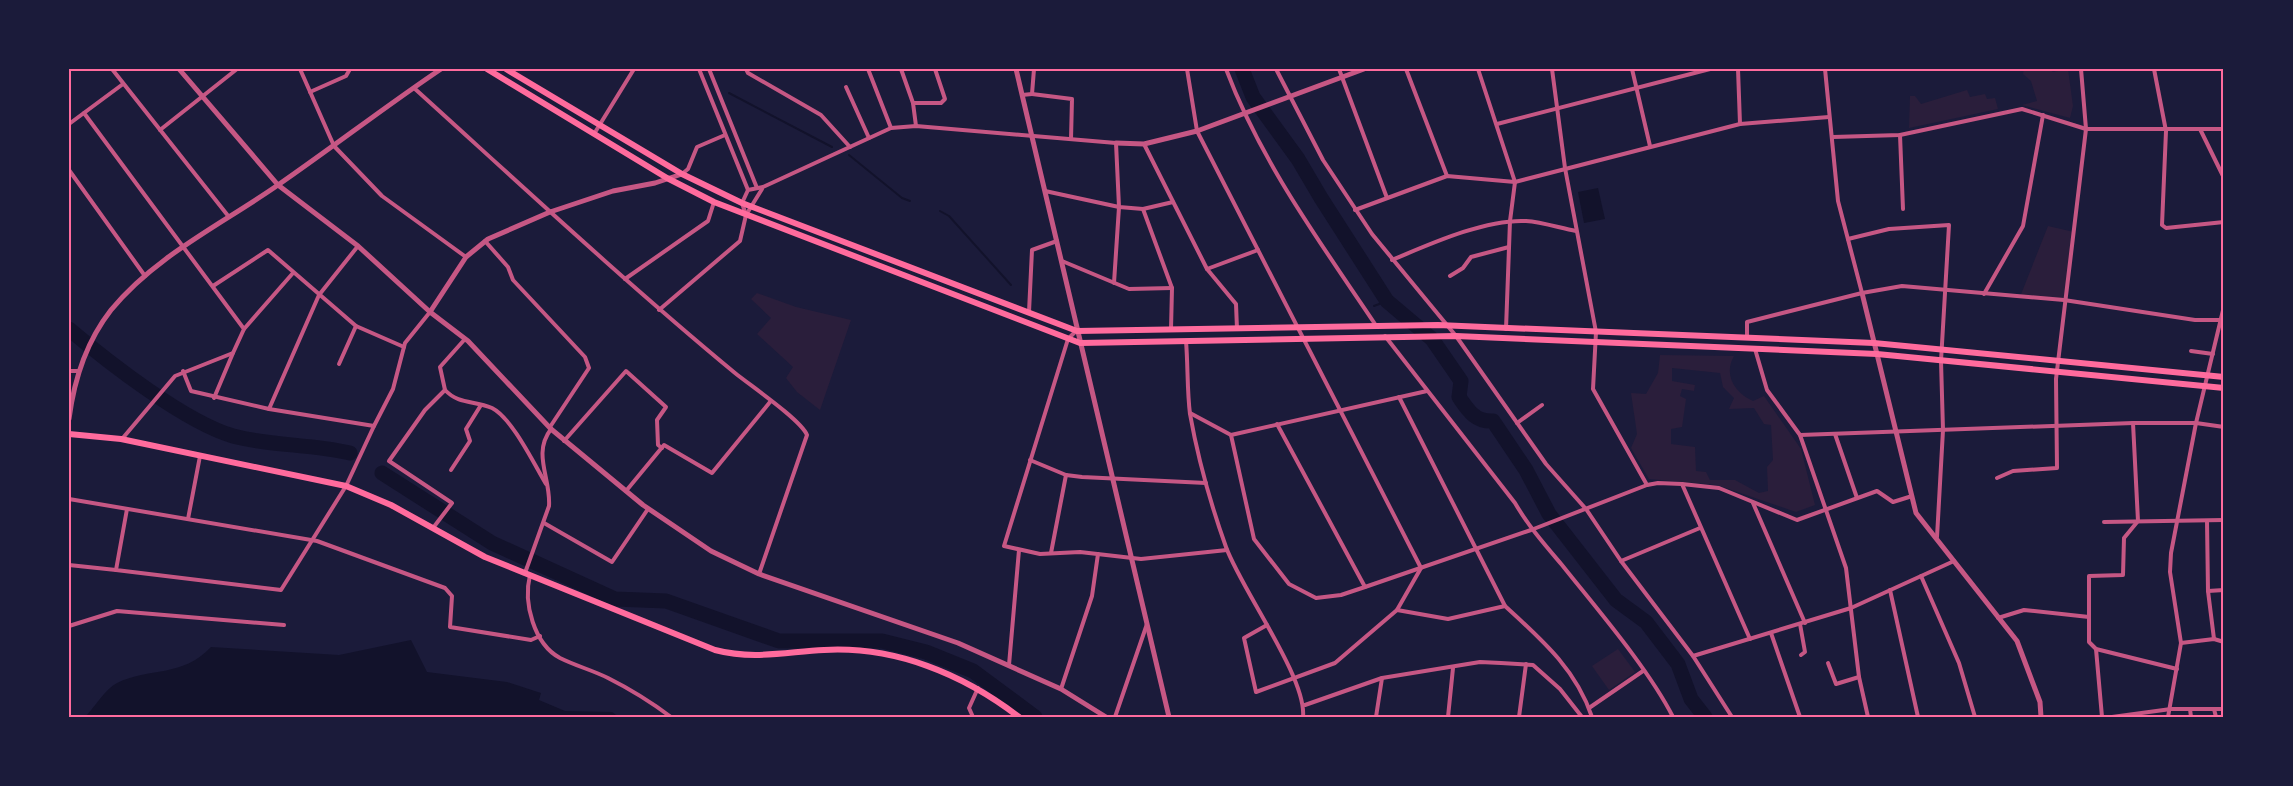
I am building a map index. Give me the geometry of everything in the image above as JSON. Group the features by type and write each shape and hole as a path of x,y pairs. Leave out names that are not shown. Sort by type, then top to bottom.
{"main road":[{"path":"487,69 667,178 714,202 1080,343 1456,336 1876,354 2224,388"},
{"path":"506,69 682,174 742,203 1077,331 1375,324 1438,325 1874,343 2224,377"},
{"path":"69,434 122,439 346,486 391,505 485,557 728,653 771,656 826,650 871,652 911,661 978,688 1019,717"}],"street":[{"path":"112,69 229,217"},
{"path":"179,69 278,185 358,246 429,312 465,339 564,441 648,508 711,551 759,574 958,643 1061,689 1106,717"},
{"path":"160,130 237,69"},
{"path":"300,69 334,146 382,196 466,256"},
{"path":"310,92 346,76 350,69"},
{"path":"69,419 79,371 86,351 111,310 145,276 441,69"},
{"path":"594,134 634,69"},
{"path":"699,69 748,190 742,203 746,215"},
{"path":"709,69 757,188"},
{"path":"746,69 748,73 821,115 850,147"},
{"path":"868,69 891,128"},
{"path":"901,69 913,103 916,126"},
{"path":"913,103 941,103 945,99 935,69"},
{"path":"1016,69 1169,717"},
{"path":"1032,94 1034,69"},
{"path":"1188,69 1197,131 1421,568"},
{"path":"1226,69 1245,114 1295,204 1375,324"},
{"path":"1276,69 1288,97 1323,160 1355,210 1392,260 1456,336 1546,464 1586,510 1621,561 1693,656 1732,717"},
{"path":"1339,69 1387,198"},
{"path":"748,190 763,187 891,128 916,126 1144,144 1197,131 1364,69"},
{"path":"1406,69 1447,176"},
{"path":"1478,69 1515,182 1510,221 1506,329"},
{"path":"1552,69 1565,168 1596,333 1593,389 1647,485"},
{"path":"1632,69 1650,146"},
{"path":"1497,124 1556,106 1636,88 1688,72 1710,69"},
{"path":"1738,69 1740,124"},
{"path":"1825,69 1838,201 1874,343 1909,497 1916,513 2017,641 2040,702 2041,717"},
{"path":"1997,478 2013,471 2057,468 2055,426 2057,372 2086,129 2081,69"},
{"path":"2154,69 2166,131 2162,225 2166,228 2224,222"},
{"path":"69,124 123,84"},
{"path":"846,87 869,138"},
{"path":"414,88 659,310 770,402 804,426 807,435 759,574"},
{"path":"1022,95 1072,99 1071,139"},
{"path":"1833,137 1900,135 2022,110 2086,129 2166,131 2224,129"},
{"path":"84,113 244,329"},
{"path":"1984,294 2023,226 2043,115"},
{"path":"1355,210 1447,176 1515,182 1740,124 1829,117"},
{"path":"2200,129 2224,178"},
{"path":"69,566 281,590 315,540 346,486 393,389 404,347 466,256 485,241 550,212 613,191 682,174 688,169 697,147 725,135"},
{"path":"1900,135 1902,209"},
{"path":"1114,283 1119,207 1116,143"},
{"path":"1144,144 1207,269 1236,304 1237,328"},
{"path":"69,170 145,276"},
{"path":"659,310 740,241 746,215 763,187"},
{"path":"1045,191 1119,207 1143,208 1173,202"},
{"path":"625,279 708,222 714,202"},
{"path":"1143,208 1172,288 1171,330"},
{"path":"1392,260 1452,237 1510,221 1528,221 1576,231"},
{"path":"1848,239 1889,229 1949,225 1941,361 1943,430 1937,537"},
{"path":"485,241 508,267 513,280 585,357 589,368 550,428 541,449 549,506 527,572 528,601 540,636 548,648 559,657 608,678 645,698 671,717"},
{"path":"1029,313 1032,250 1057,241"},
{"path":"269,409 319,295 358,246"},
{"path":"1450,276 1463,268 1472,257 1509,247"},
{"path":"213,286 268,250 356,326 404,347"},
{"path":"1207,269 1258,250"},
{"path":"1062,261 1129,289 1172,288"},
{"path":"214,398 244,329 293,273"},
{"path":"1747,339 1747,321 1862,293 1902,286 2064,300 2195,320 2222,320"},
{"path":"2168,717 2181,643 2170,572 2176,520 2224,306"},
{"path":"339,364 356,326"},
{"path":"1077,331 1068,339 1004,546 1040,554 1098,554 1141,559 1227,550"},
{"path":"1387,336 1515,503 1531,530 1561,564 1643,671 1673,717"},
{"path":"465,339 440,367 445,390 457,400 481,405 501,415 546,484"},
{"path":"1186,340 1190,413 1206,483 1227,550 1294,680 1305,705 1304,717"},
{"path":"1755,349 1767,390 1800,435 1846,568 1859,677 1868,717"},
{"path":"2191,351 2213,354"},
{"path":"122,439 175,376 233,353"},
{"path":"564,441 626,370 666,407 657,420 658,445 662,448"},
{"path":"69,371 79,371"},
{"path":"183,371 191,391 214,398 374,426"},
{"path":"433,530 452,503 389,461 424,410 445,390"},
{"path":"1190,413 1231,435 1427,391"},
{"path":"1399,397 1505,606 1564,663 1581,687 1592,717"},
{"path":"626,492 664,445 712,473 770,402"},
{"path":"451,470 470,441 466,429 481,405"},
{"path":"1517,423 1542,405"},
{"path":"1800,435 2133,423 2196,423 2224,427"},
{"path":"2133,423 2138,521 2124,538 2123,574 2089,576 2089,642 2096,649 2177,669"},
{"path":"1277,424 1365,587"},
{"path":"1835,434 1857,498"},
{"path":"1231,435 1254,539 1289,584 1316,597 1341,595 1365,587 1538,528 1647,485 1682,484 1719,488 1797,520 1877,491 1893,502 1909,497"},
{"path":"188,519 200,456"},
{"path":"1030,460 1066,475 1206,483"},
{"path":"1051,553 1066,475"},
{"path":"1682,484 1750,639"},
{"path":"69,499 329,544 445,588 452,596 450,627 531,640 540,636"},
{"path":"1753,503 1802,623 1805,652 1801,655"},
{"path":"544,523 612,562 648,508"},
{"path":"116,570 127,509"},
{"path":"2104,522 2224,520"},
{"path":"2207,521 2208,591 2214,639"},
{"path":"1621,561 1700,528"},
{"path":"1009,665 1020,549"},
{"path":"1061,689 1090,604 1098,554"},
{"path":"1693,656 1851,608 1955,561"},
{"path":"1267,626 1244,638 1256,692 1294,680 1335,663 1397,610 1421,568"},
{"path":"1921,576 1959,663 1975,717"},
{"path":"1890,590 1918,717"},
{"path":"2208,591 2224,590"},
{"path":"1397,610 1448,619 1505,606"},
{"path":"1998,618 2024,610 2089,617"},
{"path":"69,626 117,611 284,625"},
{"path":"1115,717 1137,648 1148,622"},
{"path":"1771,633 1800,717"},
{"path":"2181,643 2214,639 2224,642"},
{"path":"2096,649 2102,717"},
{"path":"1305,705 1382,678 1480,662 1533,665 1560,689 1582,717"},
{"path":"1828,663 1836,684 1859,677"},
{"path":"1519,717 1526,664"},
{"path":"1448,717 1453,668"},
{"path":"1589,708 1643,671"},
{"path":"1376,717 1382,678"},
{"path":"973,717 969,708 978,688"},
{"path":"2112,717 2171,709 2224,709"},
{"path":"2190,709 2191,717"},
{"path":"2214,709 2216,717"}],"shaded area":[{"path":"2024,69 2049,69 2053,72 2068,69 2073,106 2070,118 2022,105 2037,101 2031,81 2023,74"},
{"path":"1967,90 1970,97 1985,94 1987,99 1995,98 1998,109 1909,128 1910,96 1915,96 1921,104"},
{"path":"1598,188 1605,219 1584,223 1578,192"},
{"path":"2048,226 2074,232 2064,300 2020,297"},
{"path":"757,293 796,307 851,320 820,410 797,392 786,378 793,367 757,334 771,318 751,299"},
{"path":"1660,355 1734,356 1730,376 1736,388 1753,401 1764,396 1801,449 1815,505 1796,512 1717,485 1649,479 1631,448 1637,434 1631,393 1646,394 1658,373","holes":["1672,368 1720,373 1723,387 1734,398 1729,409 1754,408 1764,424 1771,425 1773,460 1767,467 1768,491 1759,493 1735,480 1710,480 1706,472 1696,471 1695,447 1671,444 1671,429 1682,427 1686,399 1680,396 1682,389 1694,391 1695,385 1672,381"]},
{"path":"411,640 427,672 507,682 541,693 539,700 565,711 612,712 619,717 85,717 104,694 117,683 141,675 177,668 200,657 211,647 339,655"},
{"path":"1618,649 1635,672 1609,690 1592,666"}],"waterway":[{"path":"1242,69 1253,97 1298,159 1387,301 1432,339 1461,381 1459,397 1481,420 1493,421 1526,470 1549,514 1616,600 1646,622 1678,664 1691,699 1705,717"},
{"path":"729,93 832,147"},
{"path":"849,155 902,198 910,201"},
{"path":"940,211 949,216 1011,285"},
{"path":"1374,306 1387,301"},
{"path":"69,329 148,390 214,429 247,439 350,453"},
{"path":"382,473 492,543 615,599 666,601 779,641 882,641 926,652 973,671 1035,717"}]}
